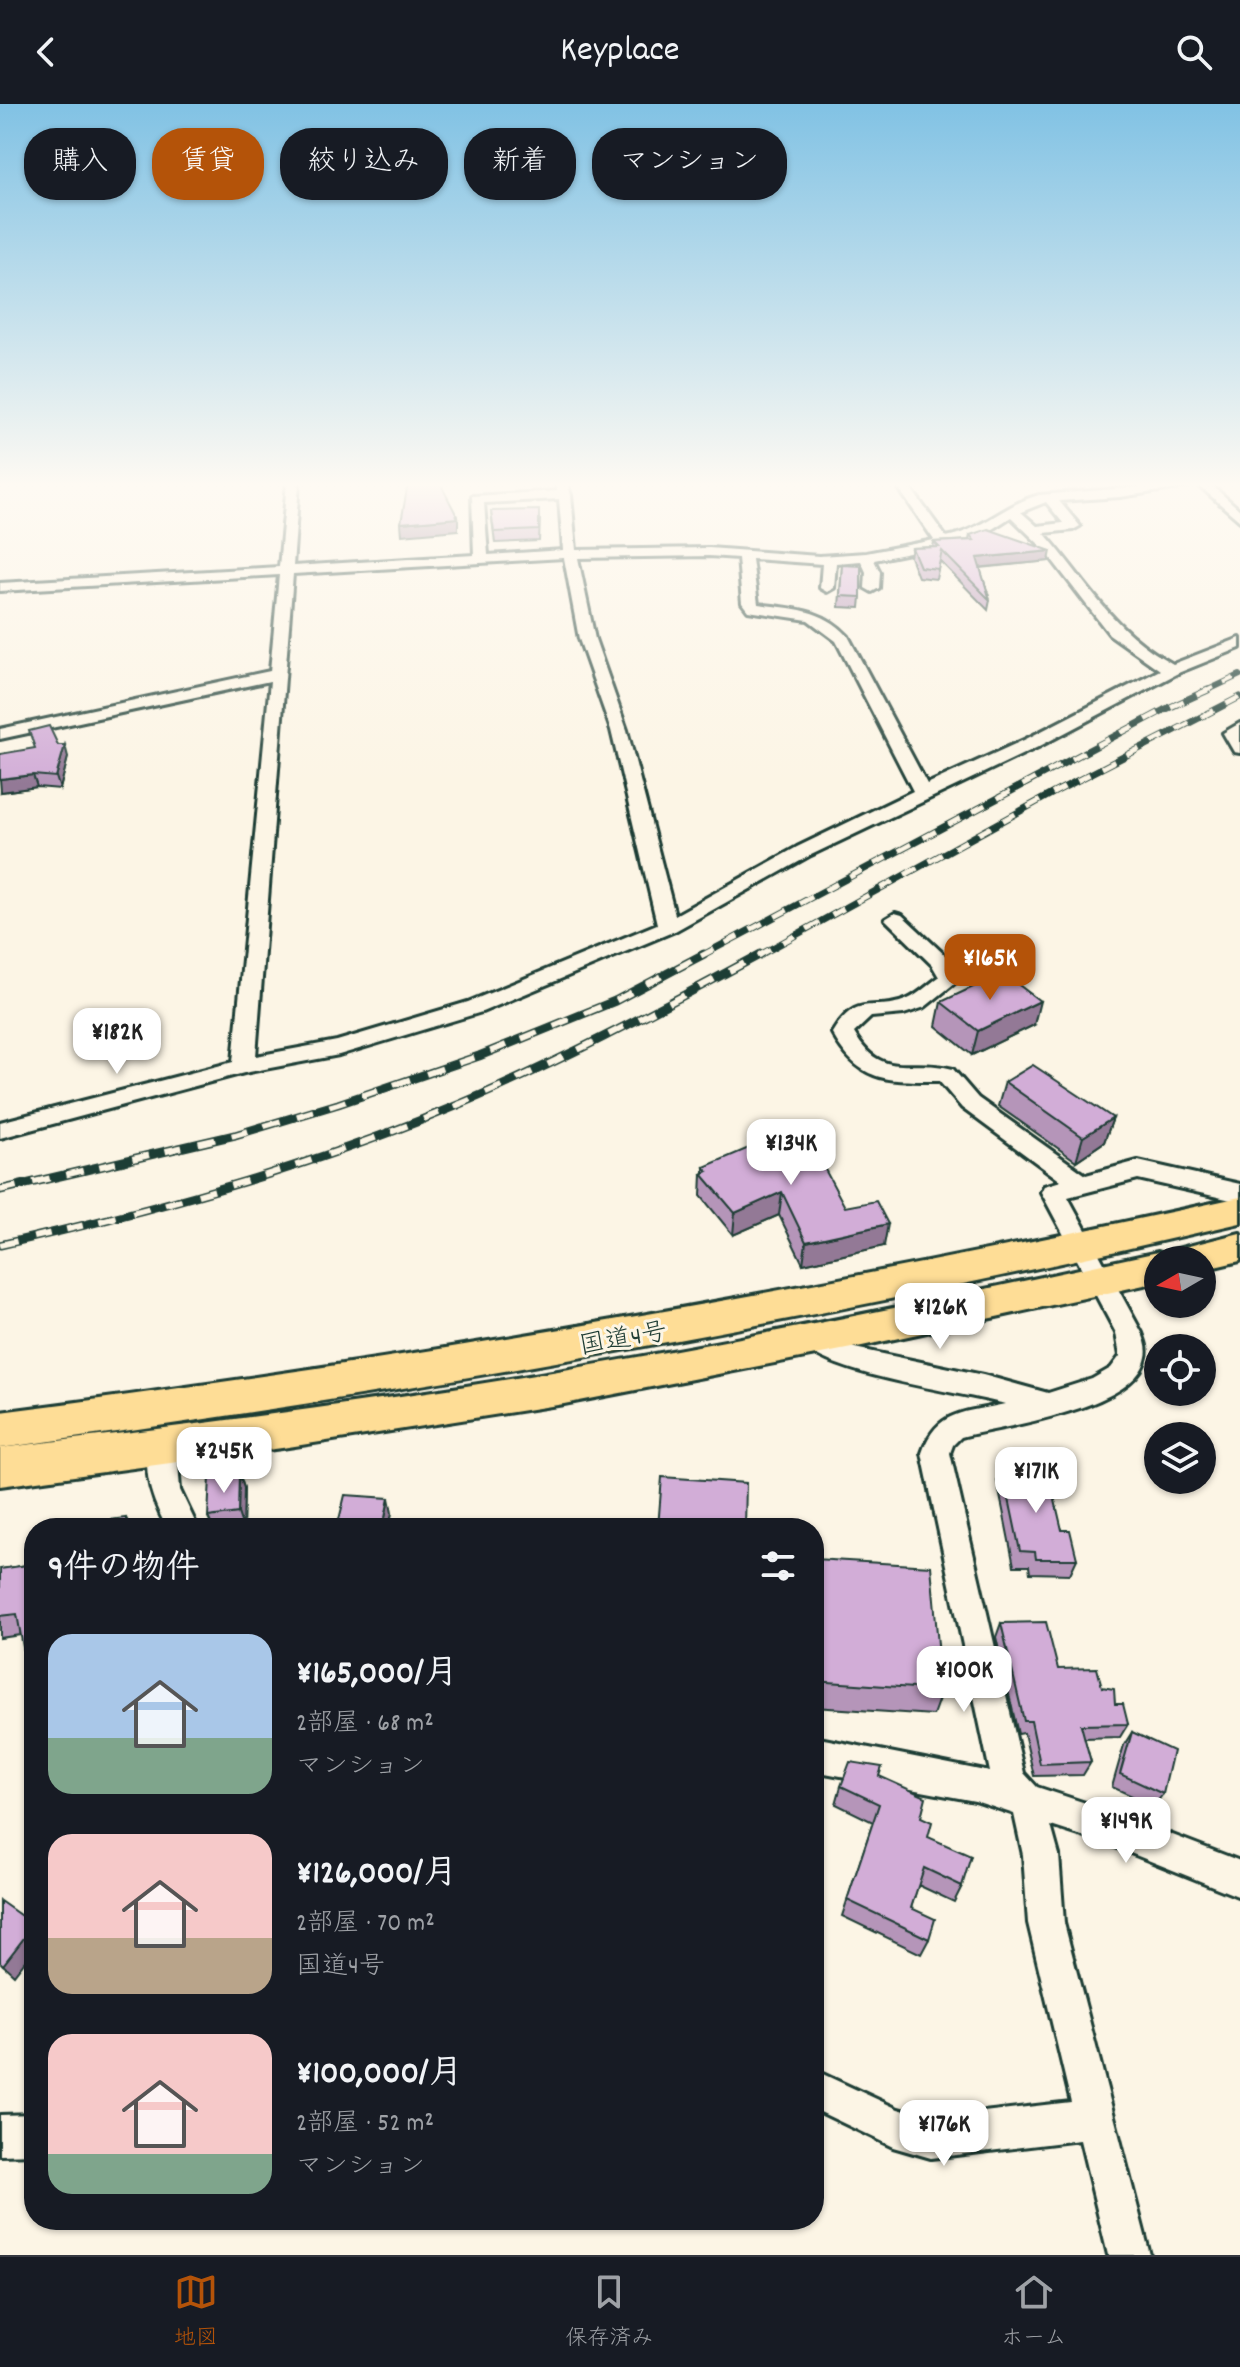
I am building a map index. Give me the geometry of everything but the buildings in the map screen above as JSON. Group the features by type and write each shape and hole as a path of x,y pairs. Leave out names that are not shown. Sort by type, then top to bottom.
{"highway":[{"name":"国道4号","path":"0,1467 163,1447 561,1387 813,1340 1092,1262 1240,1210"},
{"path":"1216,1253 1240,1247"},
{"name":"国道4号","path":"0,1430 166,1410 493,1359 792,1307 1017,1261 1144,1266"}],"street":[{"path":"0,587 69,583"},
{"path":"244,1066 284,583"},
{"path":"576,583 587,639 619,730 668,927"},
{"path":"747,583 749,603 753,608 814,615 833,627 843,639 923,793"},
{"path":"827,583 827,588"},
{"path":"872,583 872,588"},
{"path":"1077,583 1117,633 1144,656 1172,670"},
{"path":"0,1130 244,1066 339,1048 475,1007 668,927 804,851 1032,743 1172,670 1240,643"},
{"path":"1,735 278,674"},
{"path":"1240,728 1231,733 1240,748"},
{"path":"895,919 941,962 950,979 929,991 915,1004 870,1010 848,1021 843,1033 851,1050 863,1063 879,1072 945,1074 970,1103 1082,1184"},
{"path":"1129,2255 1046,1923 1041,1855 1029,1804 1010,1783 1001,1752 936,1453 941,1438 952,1428 1048,1404 1103,1386 1131,1364 1133,1348 1129,1333 1053,1192 1138,1170 1240,1193"},
{"path":"813,1340 839,1356 983,1386 1048,1404"},
{"path":"163,1447 162,1474 166,1502 176,1518"},
{"path":"824,1756 975,1784 1113,1829 1240,1879"},
{"path":"824,2094 893,2127 931,2138 1094,2119"},
{"path":"0,2135 24,2134"}],"railway":[{"path":"1204,692 1240,675"},
{"path":"701,956 1164,710 1208,690"},
{"path":"758,956 1055,792 1240,697"},
{"path":"0,1190 235,1135 338,1104 479,1056 615,1001 704,954"},
{"path":"0,1245 223,1188 387,1133 482,1095 563,1057 761,954"}]}
